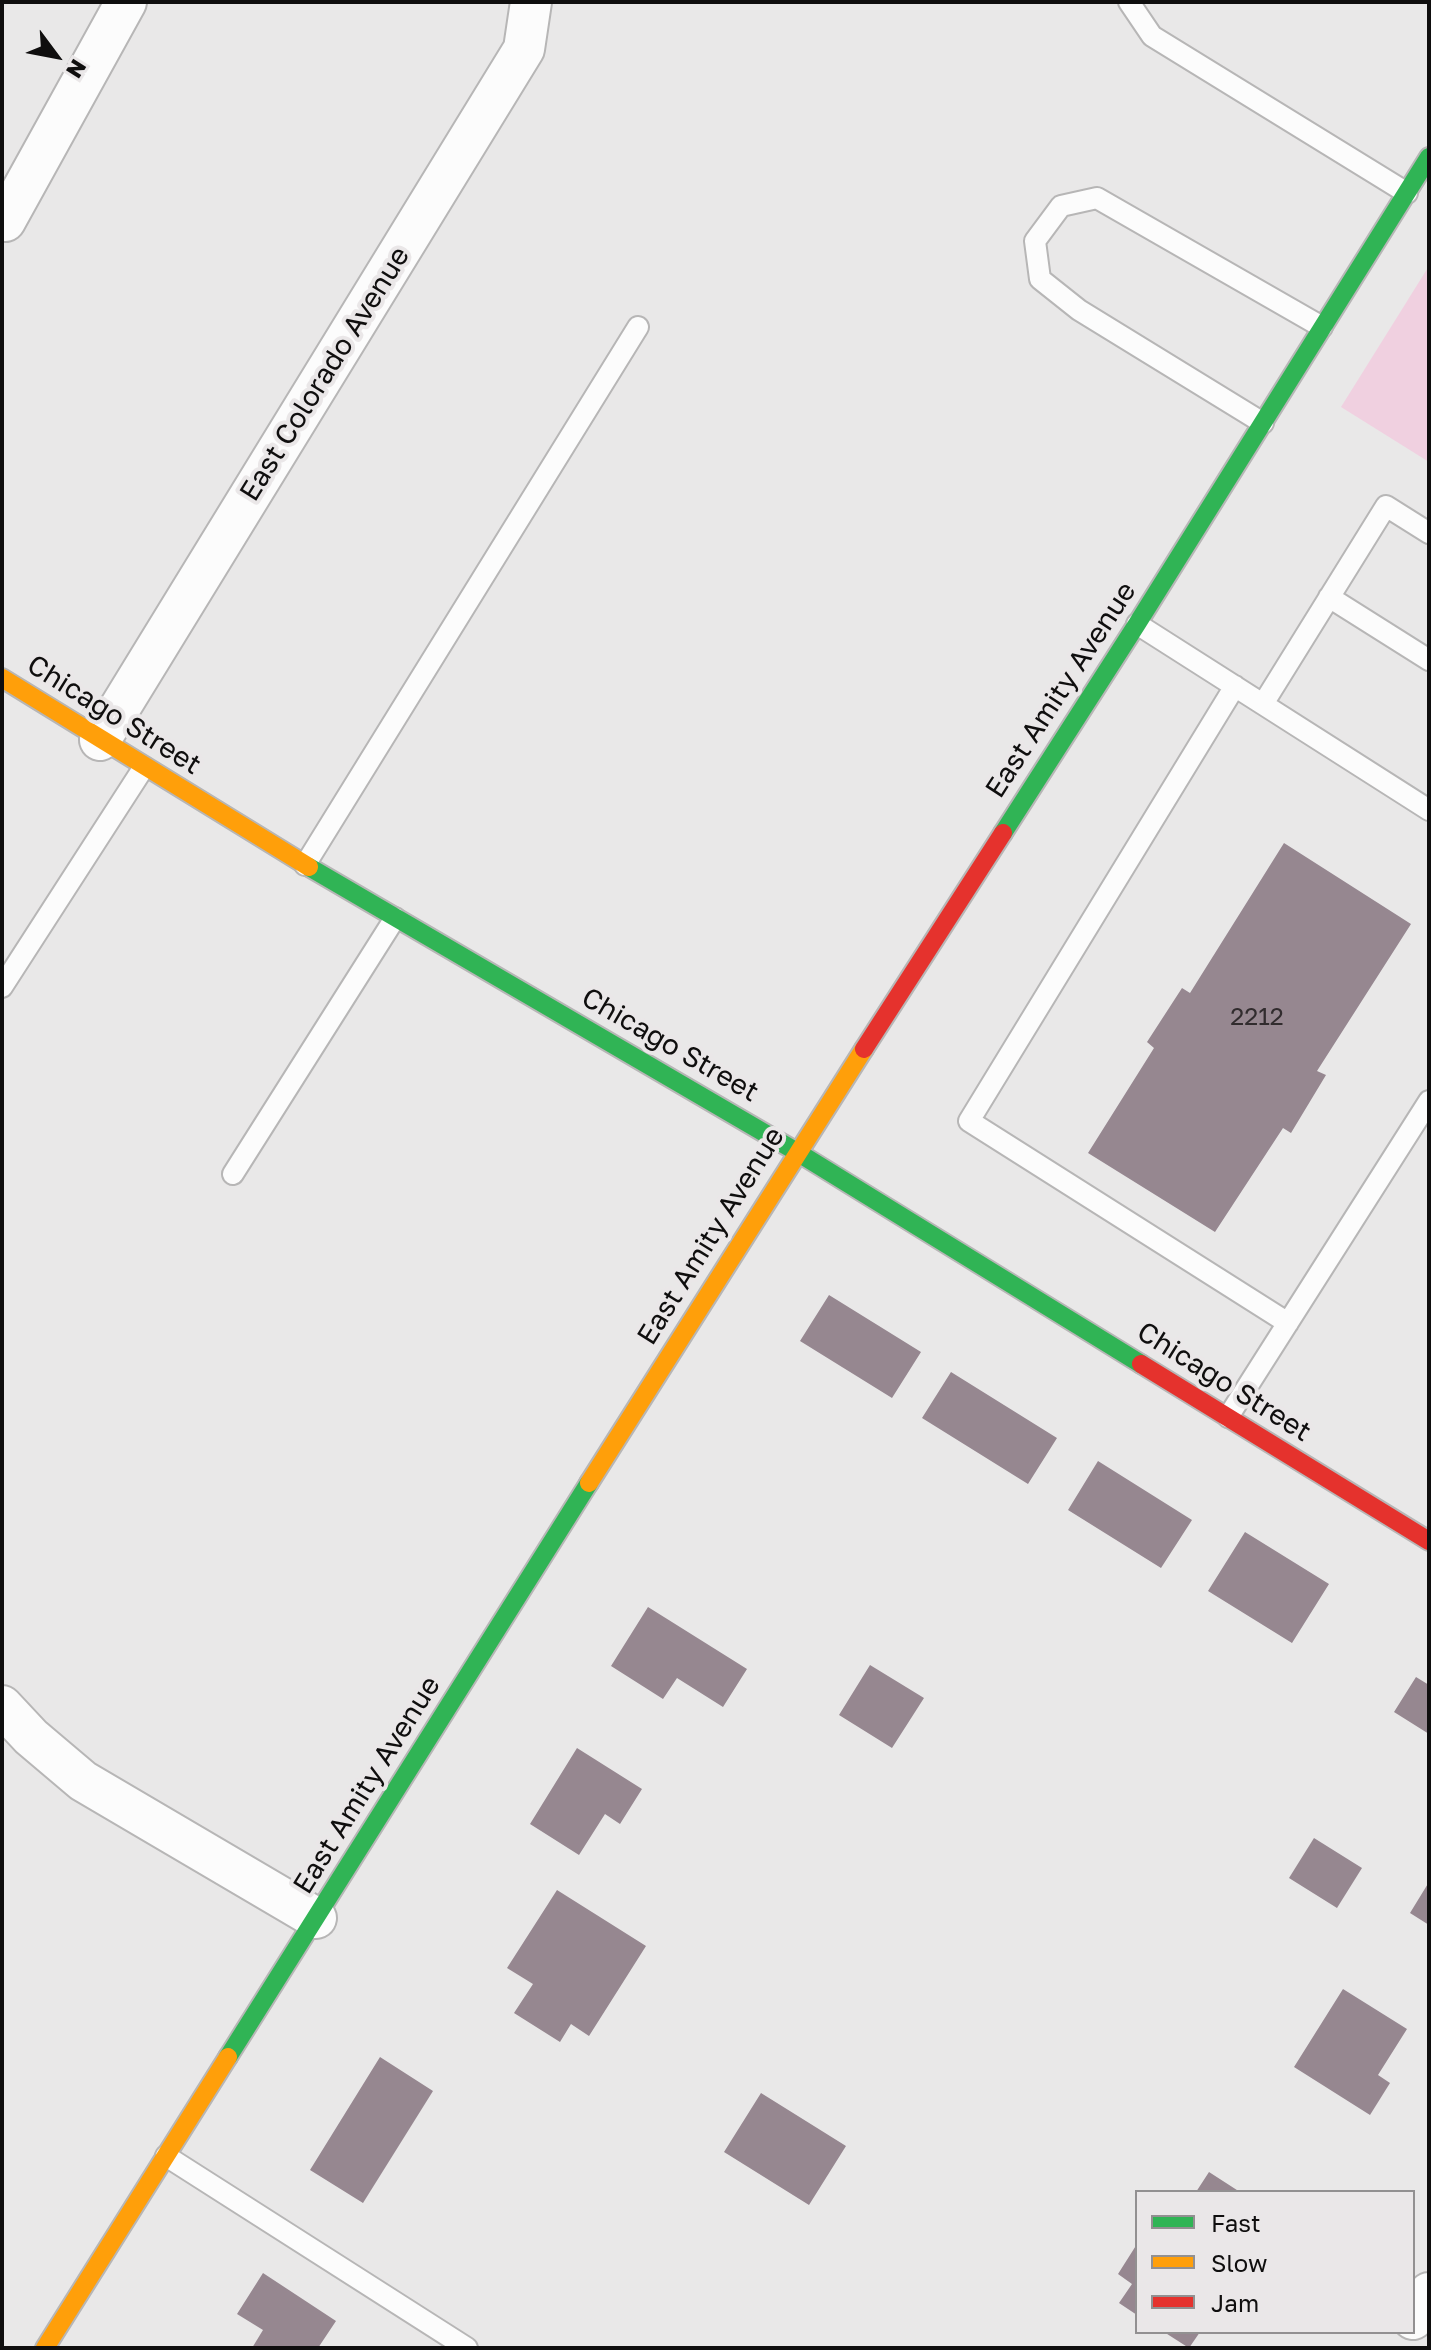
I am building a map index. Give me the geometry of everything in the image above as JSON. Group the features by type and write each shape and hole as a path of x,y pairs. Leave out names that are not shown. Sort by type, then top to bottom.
{"main road":[{"name":"East Amity Avenue","path":"45,2348 797,1152 1137,624 1429,157"},
{"name":"Chicago Street","path":"2,678 305,865 797,1152 1429,1541"}],"street":[{"path":"5,221 126,2"},
{"name":"East Colorado Avenue","path":"100,740 524,49 531,2"},
{"path":"2,1706 31,1737 83,1781 316,1918"},
{"path":"1415,2316 1429,2293"}],"lane":[{"path":"1129,2 1152,36 1407,193"},
{"path":"1263,423 1079,310 1040,279 1035,241 1061,206 1097,198 1322,327"},
{"path":"305,865 638,327"},
{"path":"1263,704 1386,506 1429,533"},
{"path":"1329,597 1429,660"},
{"path":"1137,624 1429,810"},
{"path":"1235,686 969,1121 1288,1323"},
{"path":"2,987 144,767"},
{"path":"233,1174 395,918"},
{"path":"1228,1417 1429,1101"},
{"path":"166,2156 467,2348"}],"shaded area":[{"path":"1429,266 1429,462 1341,407"}],"building":[{"path":"1284,843 1411,924 1317,1071 1326,1075 1291,1133 1283,1128 1215,1232 1088,1153 1154,1048 1147,1042 1182,988 1190,993"},
{"path":"829,1295 921,1352 892,1398 800,1341"},
{"path":"951,1372 1057,1438 1028,1484 922,1418"},
{"path":"1098,1461 1192,1520 1161,1568 1068,1510"},
{"path":"1245,1532 1329,1584 1292,1643 1208,1591"},
{"path":"648,1607 747,1669 723,1707 677,1678 663,1699 611,1666"},
{"path":"870,1665 924,1698 892,1748 839,1715"},
{"path":"1416,1677 1429,1685 1429,1734 1394,1712"},
{"path":"577,1748 642,1789 620,1824 605,1814 579,1855 530,1824"},
{"path":"1314,1838 1362,1868 1337,1908 1289,1878"},
{"path":"1429,1882 1429,1925 1410,1913"},
{"path":"557,1890 646,1946 589,2036 571,2024 560,2042 514,2013 533,1984 507,1968"},
{"path":"1343,1989 1407,2029 1378,2075 1390,2083 1370,2115 1294,2067"},
{"path":"380,2057 433,2091 363,2203 310,2170"},
{"path":"761,2093 846,2146 809,2205 724,2152"},
{"path":"1209,2172 1237,2190 1197,2190"},
{"path":"1135,2247 1135,2314 1119,2303 1132,2284 1118,2274"},
{"path":"263,2273 336,2321 318,2348 252,2348 263,2330 237,2314"},
{"path":"1167,2334 1199,2334 1189,2348"}],"traffic: fast":[{"path":"1003,833 1429,157"},
{"path":"309,867 797,1152 1141,1364"},
{"path":"228,2057 589,1483"}],"traffic: slow":[{"path":"2,678 309,867"},
{"path":"589,1483 864,1049"},
{"path":"45,2348 228,2057"}],"traffic: jam":[{"path":"864,1049 1003,833"},
{"path":"1141,1364 1429,1541"}]}
